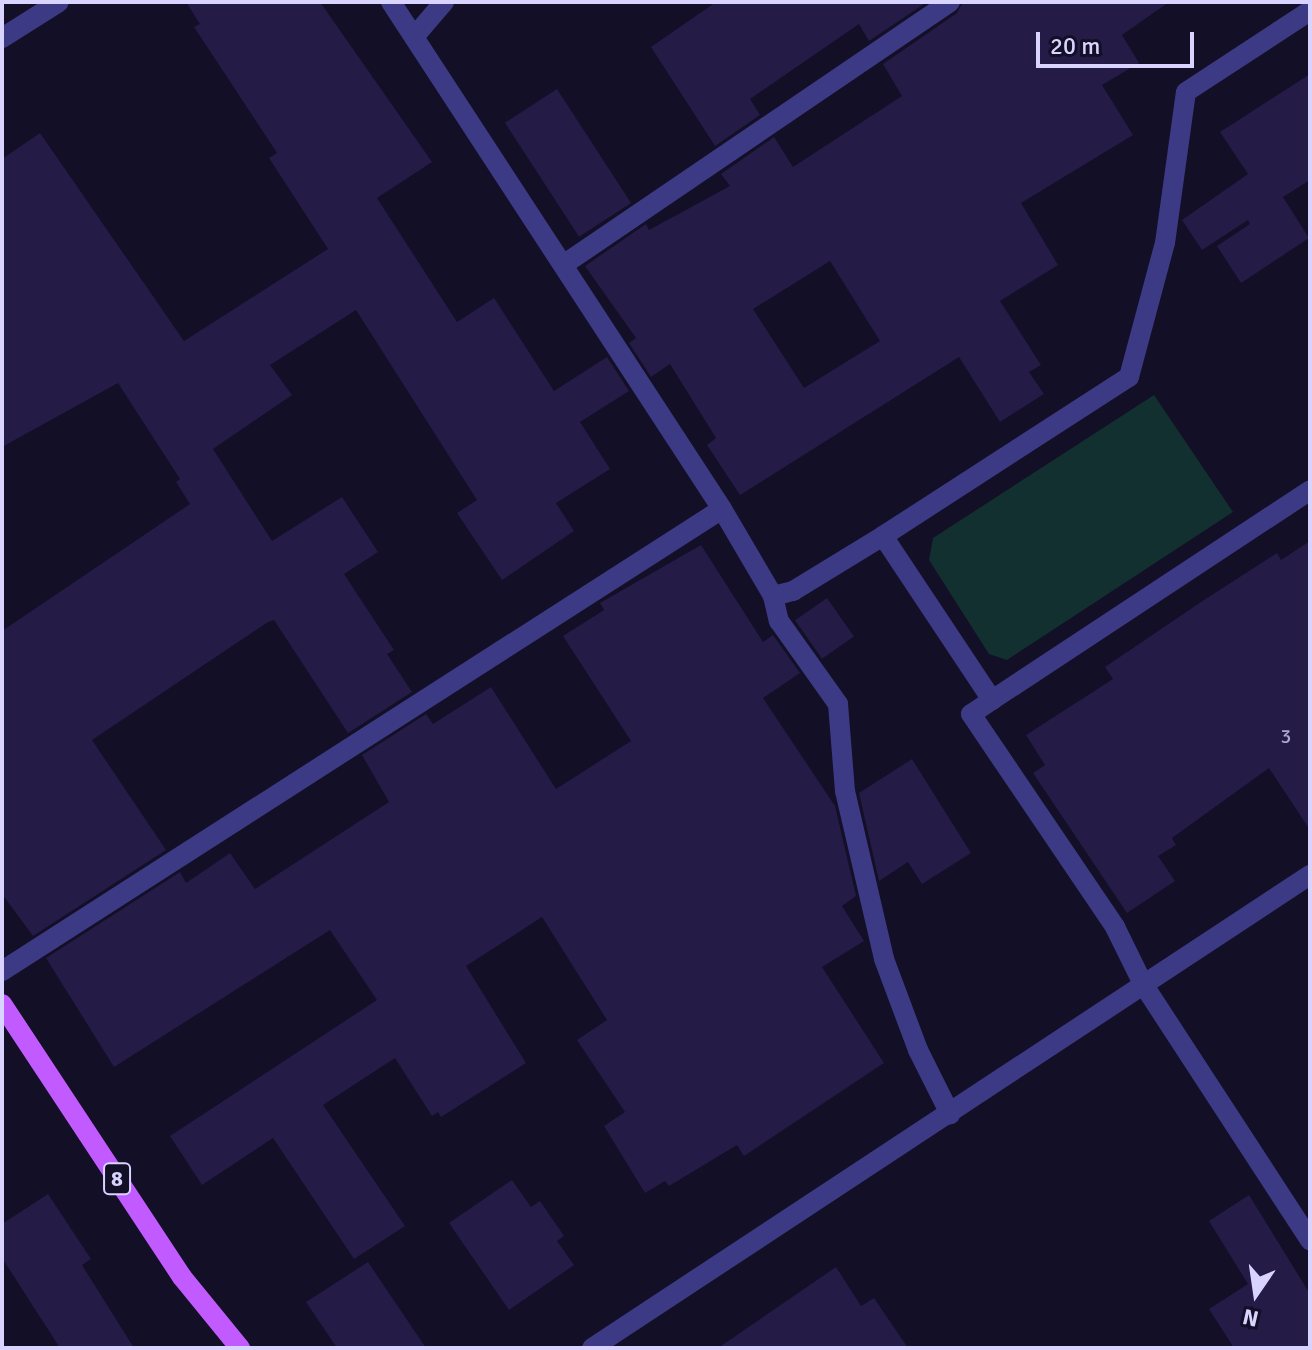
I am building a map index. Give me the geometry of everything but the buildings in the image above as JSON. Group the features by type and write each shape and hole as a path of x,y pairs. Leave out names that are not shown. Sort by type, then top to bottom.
{"main road":[{"name":"8","path":"2,1004 182,1277 240,1348"}],"street":[{"path":"2,38 59,2"},
{"path":"391,2 722,509 773,596 779,621 838,704 845,791 884,959 918,1050 950,1114"},
{"path":"414,37 444,2"},
{"path":"563,265 950,2"},
{"path":"773,596 793,591 883,536 1129,377 1165,243 1186,92 1310,11"},
{"path":"1310,490 971,714 1115,927 1143,984 1310,1240"},
{"path":"2,971 722,509"},
{"path":"883,536 992,700"},
{"path":"592,1348 1310,875"}],"green space":[{"path":"1154,395 1233,512 1007,660 989,654 929,560 933,538"}]}
